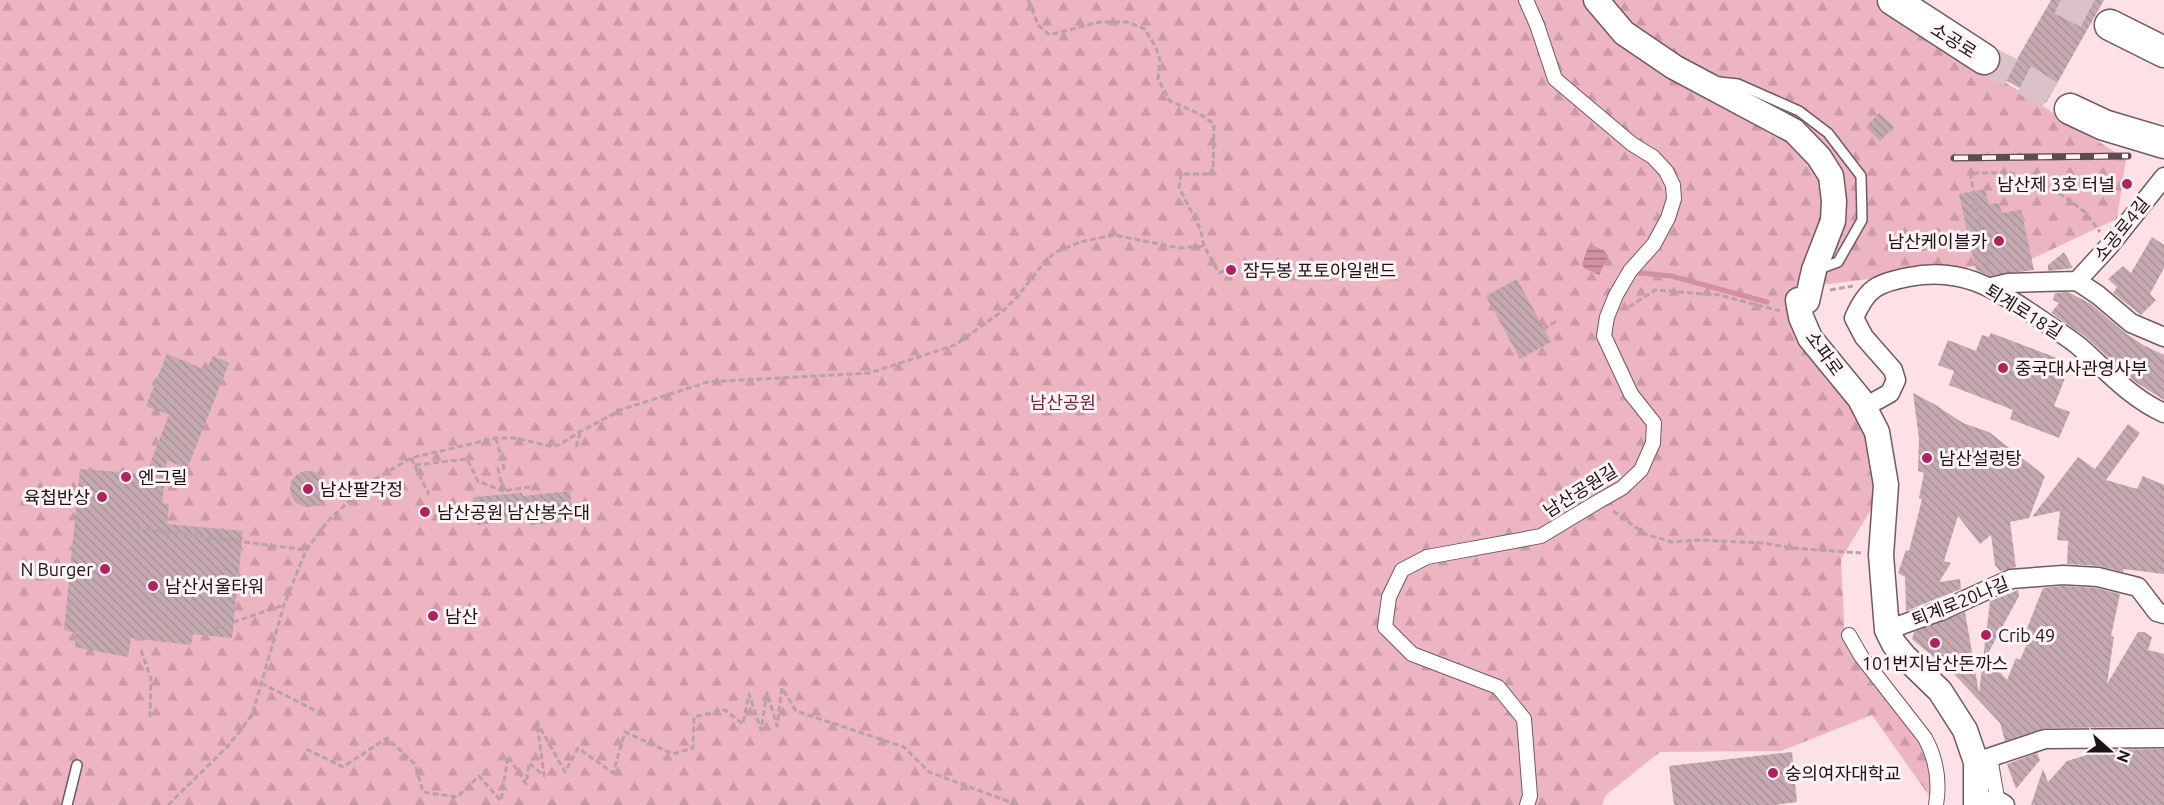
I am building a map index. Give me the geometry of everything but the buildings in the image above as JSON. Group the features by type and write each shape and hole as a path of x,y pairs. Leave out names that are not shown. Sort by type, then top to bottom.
{"main road":[{"name":"소공로","path":"1893,0 1984,59"},
{"path":"2110,25 2164,52"},
{"path":"2070,109 2104,125 2164,143"}],"street":[{"path":"1527,0 1538,25 1555,79 1632,144 1653,157 1666,171 1673,185 1674,199 1668,218 1654,244 1630,271 1616,295 1607,317 1604,336"},
{"path":"1596,0 1624,33 1674,67 1794,131 1819,157 1832,176 1833,221 1814,270 1804,309"},
{"name":"소공로4길","path":"2077,281 2110,245 2164,177"},
{"name":"퇴계로18길","path":"1874,287 1923,274 1963,277 1991,287 2079,346 2127,391 2150,407 2164,413"},
{"path":"1991,287 2008,283 2077,281 2098,295 2131,323 2164,337"},
{"path":"1865,407 1890,393 1896,380 1893,370 1864,337 1854,318 1861,303 1874,287"},
{"name":"소파로","path":"1804,309 1810,338 1865,407 1877,432 1886,485 1881,555 1887,630 1894,644 1904,656 1940,691 1983,759 1983,804"},
{"name":"남산공원길","path":"1527,805 1530,796 1524,719 1498,687 1412,654 1385,627 1389,597 1402,570 1427,557 1541,536 1622,488 1641,470 1653,443 1654,423 1631,394 1604,336"},
{"name":"퇴계로20나길","path":"1887,630 1942,610 2011,579 2063,575 2098,577 2138,587 2157,612 2164,614"},
{"path":"1849,635 1861,656 1933,751 1938,779 1935,805"},
{"path":"1983,759 2045,739 2164,738"},
{"path":"1983,804 1993,801 2005,805"}],"lane":[{"path":"67,805 77,765"}],"path":[{"path":"1028,0 1039,26 1050,35 1100,22 1127,22 1145,29 1156,48 1160,60 1158,79 1170,101 1200,114 1214,124 1213,174 1181,174 1179,187 1201,231 1203,246 1219,273 1229,269"},
{"path":"1991,287 1970,173 2011,173 2036,181 2058,192 2085,212 2110,245"},
{"path":"168,805 228,746 252,715 284,605 306,550 328,520 368,484 411,458 496,438 515,438 561,448 581,431 623,409 708,382 870,373 955,345 1004,310 1046,260 1056,252 1080,242 1114,235 1179,248 1203,246"},
{"path":"1604,336 1629,307 1655,290 1719,295 1804,309 1826,290 1863,284 1874,287"},
{"path":"1543,329 1557,321"},
{"path":"576,447 581,431"},
{"path":"496,438 504,468 498,469 503,491"},
{"path":"411,458 429,495"},
{"path":"415,465 467,459 478,481 503,491 536,486"},
{"path":"1599,501 1646,534 1672,542 1697,540 1764,543 1792,548 1881,555"},
{"path":"137,528 306,550"},
{"path":"216,628 284,605"},
{"path":"141,650 151,679 150,717"},
{"path":"261,683 326,716"},
{"path":"306,748 343,768 387,738 416,764 423,792 457,797 479,776 501,801 508,756 526,784 529,763 544,776 537,722 565,772 578,748 613,773 625,732 673,754 693,748 694,717 725,710 743,724 749,694 761,730 767,693 777,726 782,688 796,711 903,747 928,772 1018,805"}],"green space":[{"name":"남산공원","path":"0,0 1876,0 2126,159 2117,219 2029,260 1811,286 1798,300 1860,399 1886,485 1841,559 1845,642 1901,720 1920,741 1931,765 1930,797 1872,715 1781,751 1660,752 1606,795 1602,805 0,805"}],"shaded area":[{"path":"1592,246 1603,250 1608,256 1599,275 1584,268 1582,264 1587,250"}],"waterway":[{"path":"1632,272 1671,276 1767,302"}],"tunnel":[{"path":"2061,0 2110,25"},
{"path":"1984,59 2030,83 2070,109"}],"railway":[{"path":"1954,158 2128,156"}],"place":[{"name":"남산제 3호 터널","path":"2127,184"},
{"name":"남산케이블카","path":"1999,241"},
{"name":"잠두봉 포토아일랜드","path":"1231,270"},
{"name":"중국대사관영사부","path":"2003,368"},
{"name":"남산설렁탕","path":"1927,458"},
{"name":"엔그릴","path":"126,477"},
{"name":"남산팔각정","path":"308,489"},
{"name":"육첩반상","path":"102,497"},
{"name":"남산공원 남산봉수대","path":"425,512"},
{"name":"N Burger","path":"105,569"},
{"name":"남산서울타워","path":"153,586"},
{"name":"남산","path":"433,616"},
{"name":"Crib 49","path":"1986,635"},
{"name":"101번지남산돈까스","path":"1935,643"},
{"name":"숭의여자대학교","path":"1773,773"}]}
